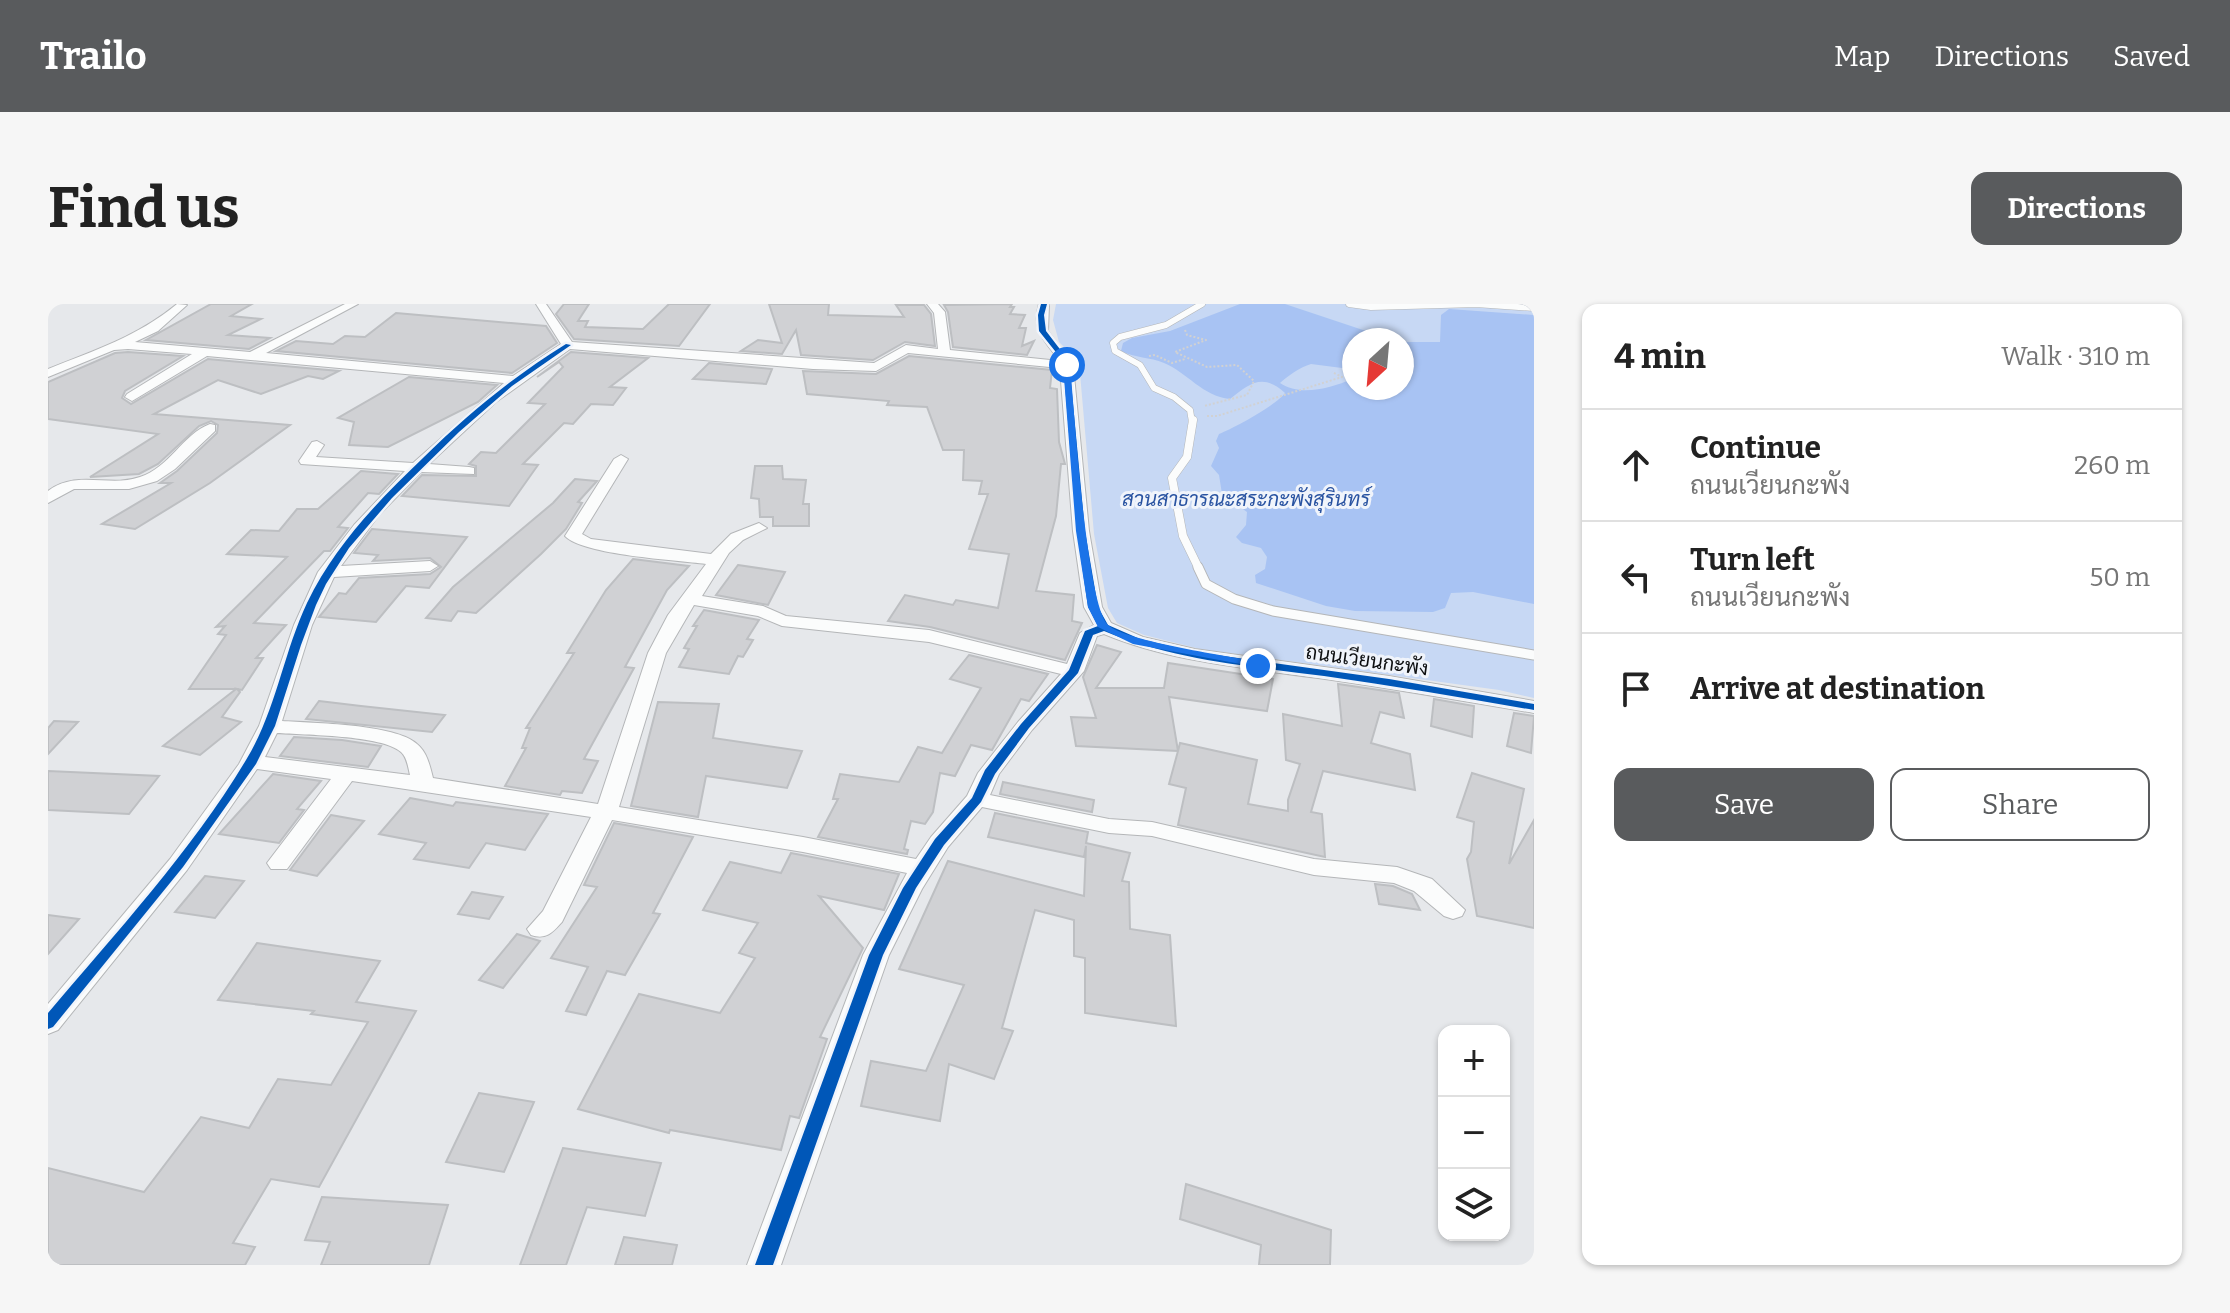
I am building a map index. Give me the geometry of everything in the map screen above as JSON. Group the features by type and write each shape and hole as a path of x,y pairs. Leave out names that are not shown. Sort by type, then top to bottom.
{"street":[{"path":"250,356 353,304"},
{"path":"541,304 568,345"},
{"path":"932,304 939,312 944,352"},
{"path":"764,1265 876,955 922,868 939,842 977,799 989,773 1025,726 1074,671 1089,633 1104,627 1093,607 1081,531 1067,365 1063,355 1047,342 1041,317 1044,304"},
{"path":"48,373 154,329 182,305"},
{"path":"177,350 202,334"},
{"path":"119,345 384,364 513,380"},
{"path":"48,1023 190,848 252,762 269,726 309,609 327,572 357,530 417,468 513,380 568,345 867,367 880,366 906,349 1067,365"},
{"path":"132,397 204,352"},
{"path":"48,498 58,489 79,482 120,484 144,481 163,469 210,428"},
{"path":"317,445 306,461 469,471"},
{"path":"621,459 573,536 587,543 716,560"},
{"path":"540,929 553,916 614,794 625,747 657,653 722,550 737,537 759,528"},
{"path":"327,572 430,566"},
{"path":"690,599 763,611 782,621 929,636 1074,671"},
{"name":"ถนนเวียนกะพัง","path":"1104,627 1137,641 1195,655 1389,682 1534,707"},
{"path":"269,726 382,736 402,741 412,750 424,783"},
{"path":"252,762 497,792 854,852 922,868"},
{"path":"279,863 346,774"},
{"path":"977,799 1109,826 1152,829 1314,867 1397,875 1423,885 1453,910"}],"lane":[{"path":"1202,304 1169,323 1120,337 1113,343 1115,351 1140,365 1154,388 1174,397 1191,413 1187,457 1172,478 1173,492 1180,510 1183,536 1206,584 1234,599 1273,611 1534,655"},
{"path":"1349,304 1371,307 1476,304 1534,308"}],"path":[{"path":"1169,323 1188,332 1187,335 1206,340 1175,352 1207,367 1237,365 1254,381 1244,396 1191,413"},
{"path":"1129,358 1155,355 1172,363 1188,358"},
{"path":"1191,413 1217,416 1342,377 1332,372"},
{"path":"1244,396 1259,403"}],"green space":[{"name":"สวนสาธารณะสระกะพังสุรินทร์","path":"1056,304 1534,304 1534,698 1499,690 1200,649 1144,635 1117,623 1108,608 1094,534 1079,362 1059,342 1053,320"}],"water":[{"path":"1240,304 1285,304 1357,328 1342,328 1342,368 1311,364 1298,369 1280,383 1306,390 1342,382 1342,400 1414,400 1414,342 1440,342 1441,315 1449,309 1534,315 1534,604 1473,592 1451,593 1445,608 1433,612 1355,611 1326,606 1256,583 1255,575 1265,569 1267,557 1261,548 1242,543 1236,537 1246,525 1247,512 1222,494 1219,475 1211,466 1219,448 1216,441 1219,434 1265,409 1285,393 1270,383 1257,382 1230,399 1211,394 1164,363 1121,351 1123,343 1132,338 1170,331"}],"building":[{"path":"211,304 252,304 231,316 261,319 228,335 270,338 249,349 146,340"},
{"path":"564,304 589,304 578,321 588,321 585,327 643,329 669,304 710,304 679,346 574,339 556,314"},
{"path":"769,304 829,304 828,315 904,317 896,305 924,305 931,314 935,346 905,342 873,360 801,355 796,330 782,354 741,351 758,340 782,343"},
{"path":"1012,304 1010,307 1014,307 1010,314 1025,315 1019,328 1026,328 1022,346 1034,341 1027,355 953,347 948,312 944,305"},
{"path":"396,313 546,326 557,343 512,373 276,351 296,341 333,344 345,336 365,337"},
{"path":"571,352 648,358 610,387 626,388 613,405 591,404 573,424 564,423 523,464 538,465 509,506 402,496 422,475 476,476 476,466 469,464 481,452 496,453 545,404 528,403 563,367 559,362 537,377"},
{"path":"115,353 183,356 125,391 122,398 131,404 208,359 339,371 323,379 308,376 261,394 218,380 154,414 290,425 210,483 135,529 102,524 171,483 160,483 217,433 218,425 211,421 199,426 158,464 139,474 90,477 158,434 48,419 48,382"},
{"path":"909,356 1052,370 1050,388 1057,389 1059,442 1065,464 1061,464 1056,516 1036,591 1074,595 1072,621 1082,623 1065,660 930,627 888,621 905,595 953,605 956,600 998,608 1009,554 969,549 988,494 979,494 982,481 963,480 964,450 943,450 927,407 807,394 803,371 876,374"},
{"path":"709,363 772,369 766,384 693,379"},
{"path":"409,377 497,385 478,402 388,447 349,445 354,422 338,418"},
{"path":"755,466 782,466 783,479 806,480 803,504 809,504 809,526 773,526 773,517 760,517 759,499 751,498"},
{"path":"361,471 398,474 379,494 368,493 338,527 348,528 330,551 324,551 254,623 286,625 256,658 263,658 242,690 237,689 240,692 222,717 241,722 200,755 163,746 236,689 189,689 226,635 218,634 225,626 216,627 287,557 227,554 251,530 279,531 297,509 318,509"},
{"path":"575,479 597,481 578,502 582,503 566,529 541,554 476,613 458,611 451,621 426,618 453,587 553,503"},
{"path":"372,529 467,537 429,588 406,586 376,622 319,617 339,593 346,594 359,578 430,574 441,567 430,558 373,561 378,555 354,553"},
{"path":"633,559 689,566 667,590 625,667 634,668 584,759 598,761 582,793 562,791 560,795 505,786 526,748 522,748 530,728 526,728 574,653 567,653 606,590"},
{"path":"738,565 785,572 768,605 716,595"},
{"path":"704,610 759,620 747,639 753,640 743,657 738,656 729,674 679,667 689,649 684,648 697,626 693,626"},
{"path":"1097,645 1121,652 1096,688 1164,688 1168,663 1273,679 1267,711 1169,697 1178,751 1076,746 1071,717 1096,718 1083,677"},
{"path":"969,655 1048,674 1029,701 1021,699 992,750 971,745 955,776 940,773 933,812 925,824 911,821 904,849 908,850 907,854 818,837 838,799 833,799 840,774 899,782 918,747 942,753 981,688 950,679"},
{"path":"1338,684 1399,693 1404,718 1380,712 1371,743 1410,754 1415,790 1323,771 1311,812 1322,814 1325,857 1178,825 1186,788 1169,784 1180,743 1257,760 1248,804 1288,811 1288,800 1300,764 1286,760 1283,714 1342,726"},
{"path":"1434,699 1474,706 1472,737 1431,726"},
{"path":"319,701 445,715 432,732 306,719"},
{"path":"658,702 719,704 713,738 802,751 787,788 706,776 698,817 631,806"},
{"path":"1514,713 1534,716 1531,753 1507,746"},
{"path":"54,721 78,722 48,754 48,728"},
{"path":"294,737 381,746 368,767 280,756"},
{"path":"48,771 159,776 129,814 48,810"},
{"path":"1472,773 1524,789 1509,864 1534,820 1534,928 1477,916 1467,859 1471,852 1474,822 1457,817"},
{"path":"273,774 321,781 297,809 304,810 279,843 219,834"},
{"path":"1003,782 1094,800 1092,812 1000,794"},
{"path":"410,798 453,806 456,802 548,814 525,850 486,843 469,868 414,859 426,843 379,834"},
{"path":"995,813 1088,832 1086,843 1130,853 1122,881 1129,882 1130,929 1170,935 1176,1026 1085,1013 1085,958 1074,956 1074,920 1035,910 1002,1028 1013,1031 994,1079 949,1064 940,1121 861,1106 871,1061 926,1071 964,985 899,969 948,861 1084,896 1086,846 1084,857 988,837"},
{"path":"331,815 364,821 317,876 290,870"},
{"path":"614,823 693,837 653,913 660,914 625,975 607,971 586,1015 566,1011 588,967 551,958 597,887 584,885"},
{"path":"791,853 899,874 884,910 819,896 863,948 820,1037 827,1039 799,1118 790,1116 781,1150 670,1130 669,1133 578,1109 639,994 720,1013 755,958 739,953 758,923 703,910 730,862 781,873"},
{"path":"205,876 244,881 215,918 175,912"},
{"path":"1375,884 1393,886 1412,894 1420,910 1379,904"},
{"path":"472,892 503,897 489,919 458,914"},
{"path":"48,915 79,919 48,954"},
{"path":"517,934 540,941 503,988 479,980"},
{"path":"257,943 380,961 356,1002 416,1011 319,1187 271,1179 233,1243 255,1247 245,1265 48,1265 48,1168 144,1192 201,1117 249,1128 278,1079 331,1085 368,1022 311,1014 314,1011 218,1000"},
{"path":"479,1093 534,1102 504,1172 446,1162"},
{"path":"563,1148 661,1163 645,1216 587,1207 566,1265 520,1265"},
{"path":"1186,1184 1331,1230 1330,1265 1259,1265 1261,1245 1180,1219"},
{"path":"322,1197 448,1205 429,1265 321,1265 330,1242 305,1240"},
{"path":"624,1237 677,1245 672,1265 615,1265"}],"cycle path":[{"path":"1044,304 1041,315 1043,331 1066,361 1081,531 1093,607 1104,627 1137,641 1195,655 1389,682 1534,707"},
{"path":"48,1023 179,864 250,764 277,706 311,605 333,564 359,529 456,430 510,385 568,345"},
{"path":"764,1265 876,955 910,888 939,842 977,799 989,773 1025,726 1074,671 1089,633 1104,627"}],"route":[{"path":"1067,365 1081,531 1093,607 1104,627 1137,641 1258,666"}]}
